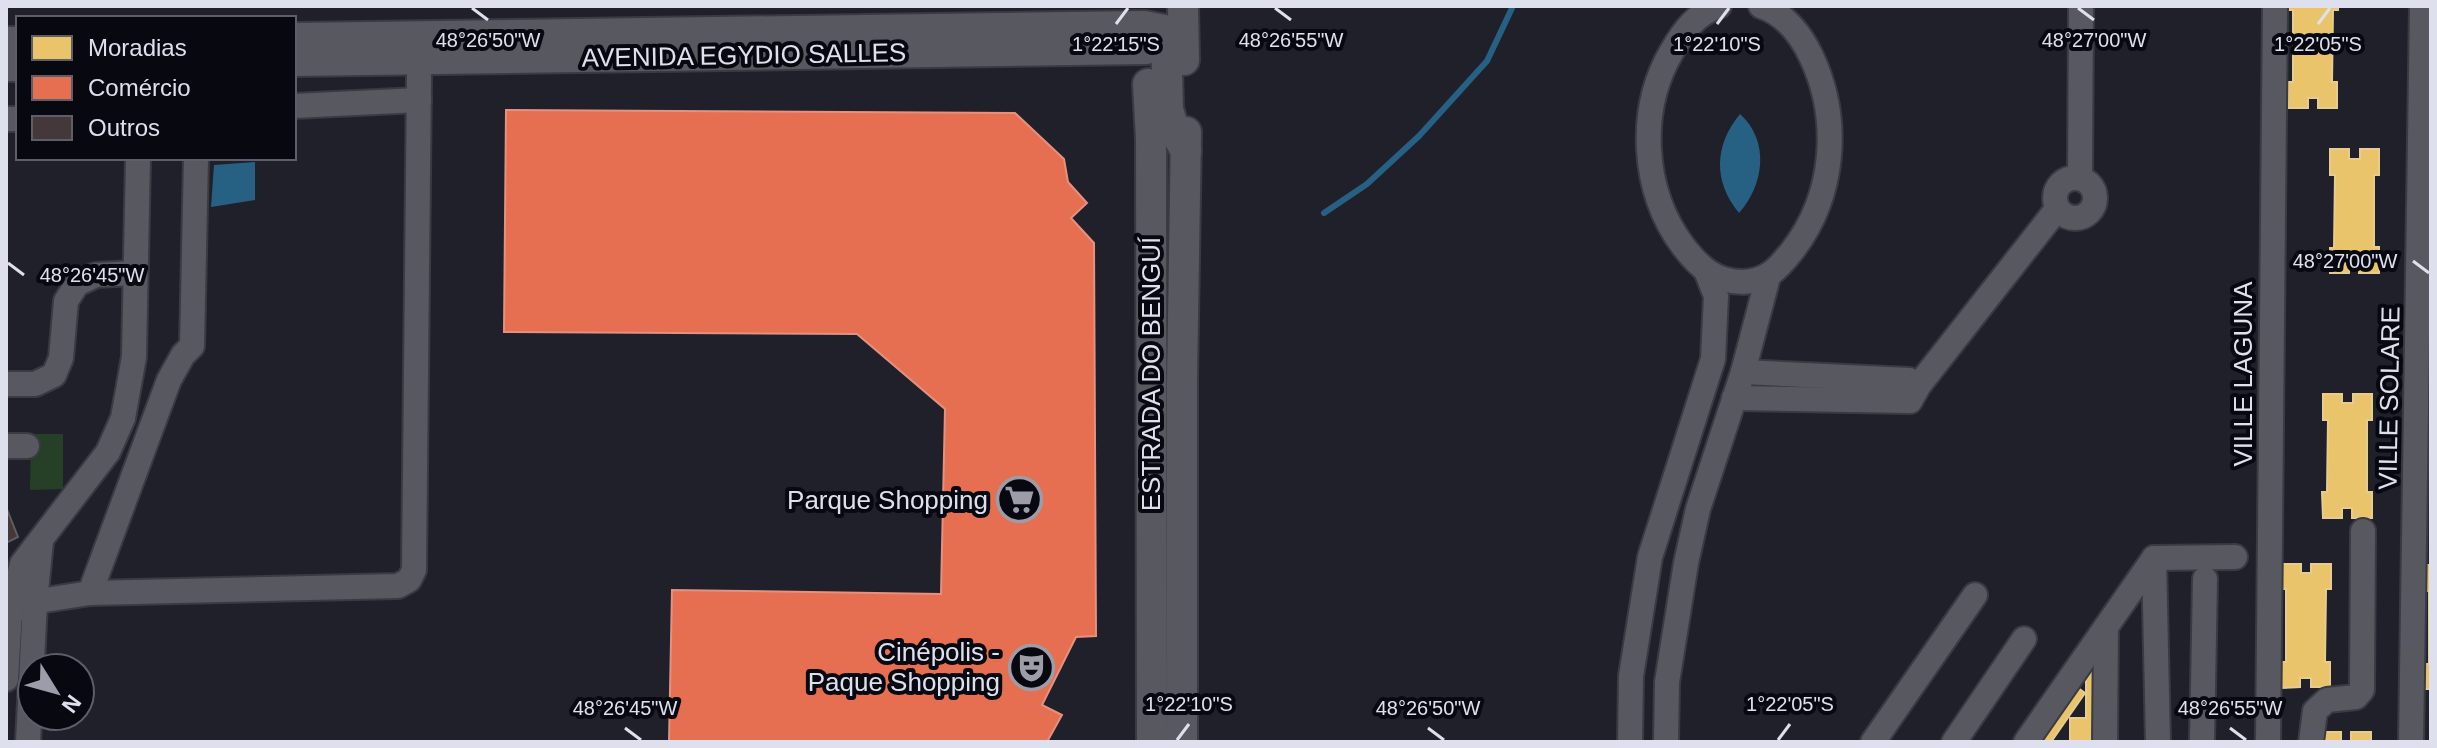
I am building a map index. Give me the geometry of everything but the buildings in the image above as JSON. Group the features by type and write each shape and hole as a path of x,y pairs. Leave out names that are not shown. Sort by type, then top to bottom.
{"street":[{"name":"ESTRADA DO BENGUÍ","path":"1182,742 1182,381 1186,151 1183,6"},
{"path":"1630,742 1631,676 1650,557 1713,359 1716,296 1707,273 1692,257 1668,221 1653,181 1649,159 1650,117 1654,96 1669,56 1691,13 1719,6"},
{"path":"1666,742 1667,682 1698,509 1743,372 1768,277 1798,243 1810,223 1819,202 1829,158 1830,125 1825,93 1792,14 1779,14 1761,6"},
{"path":"2080,178 2081,6"},
{"name":"VILLE LAGUNA","path":"2268,742 2275,6"},
{"name":"VILLE SOLARE","path":"2411,742 2422,6"},
{"name":"ESTRADA DO BENGUÍ","path":"1144,27 1151,139 1152,742"},
{"path":"1144,27 1166,32 1168,109 1174,130 1186,151"},
{"name":"AVENIDA EGYDIO SALLES","path":"296,38 1144,27"},
{"name":"AVENIDA EGYDIO SALLES","path":"296,61 1144,27"},
{"path":"10,611 35,602 90,593 398,586 409,580 414,570 419,88 296,106"},
{"path":"6,679 10,611 22,564 108,452 123,418 134,357 138,160"},
{"path":"90,593 169,380 183,355 192,346 196,160"},
{"path":"2080,178 2092,187 2094,202 2091,210 2077,218 2063,214 2057,209 2055,201 2058,186 2064,180 2080,178"},
{"path":"1734,398 1909,380 1919,385 2057,209"},
{"path":"6,384 35,384 54,375 61,358 66,301 77,284 96,275 134,273"},
{"path":"1707,273 1733,281 1768,277"},
{"path":"1743,372 1841,388"},
{"path":"1152,383 1182,381"},
{"path":"1666,505 1698,509"},
{"path":"2311,742 2315,711 2327,700 2356,697 2362,690 2363,531"},
{"path":"28,742 41,541"},
{"path":"1650,557 1686,563"},
{"path":"2154,558 2235,557"},
{"path":"2026,742 2154,558"},
{"path":"2154,558 2158,742"},
{"path":"2202,742 2205,579"},
{"path":"1873,742 1975,595"},
{"path":"2105,742 2106,628"},
{"path":"1954,742 2024,639"}],"green space":[{"path":"31,434 63,434 63,489 30,490"}],"water":[{"path":"1740,114 1756,137 1760,163 1754,190 1739,213 1725,189 1720,164 1725,138"},
{"path":"255,162 255,200 211,207 214,165"}],"waterway":[{"path":"1324,213 1367,184 1419,136 1487,61 1513,6"}],"place":[{"name":"Parque Shopping","path":"1019,500"},
{"name":"Cinépolis - Paque Shopping","path":"1031,667"}]}
